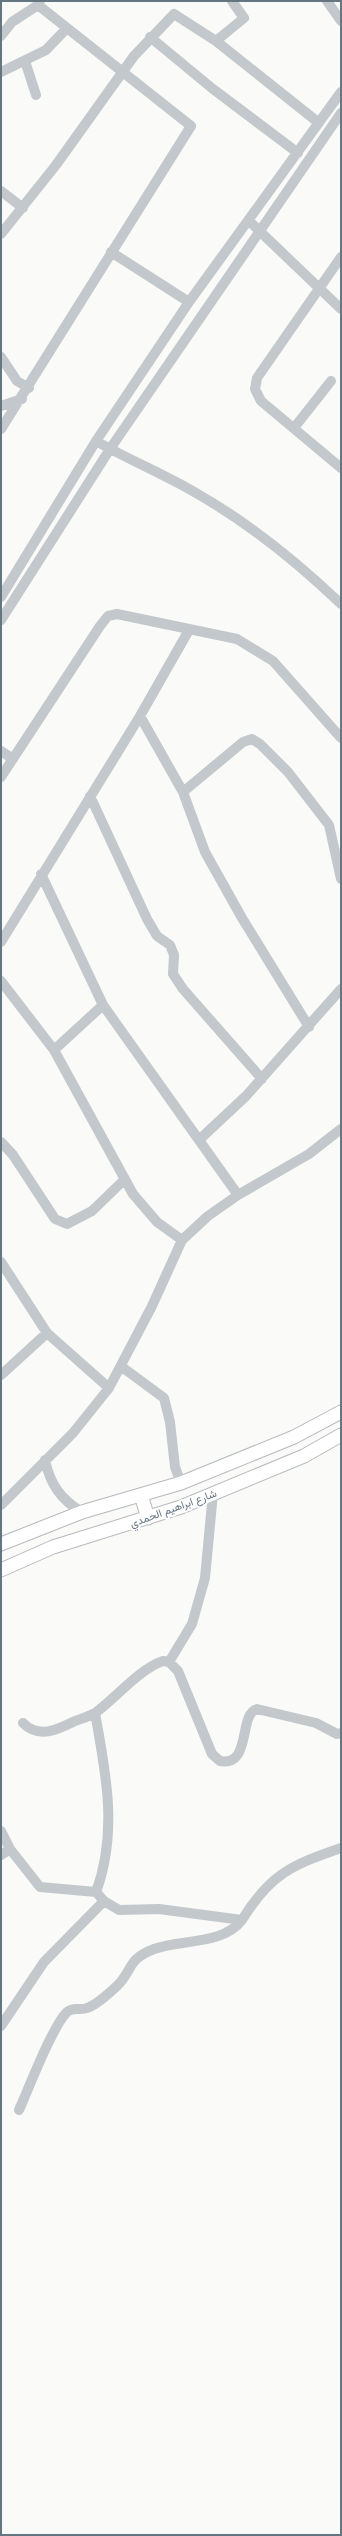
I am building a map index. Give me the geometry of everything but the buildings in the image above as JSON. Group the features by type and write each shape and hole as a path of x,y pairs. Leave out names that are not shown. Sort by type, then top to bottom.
{"main road":[{"name":"شارع ابراهيم الحمدي","path":"1,1544 82,1512 181,1483 294,1437 341,1412"},
{"name":"شارع ابراهيم الحمدي","path":"1,1570 53,1547 148,1518 213,1493 304,1456 341,1435"},
{"path":"141,1494 148,1518"}],"street":[{"path":"216,41 244,18 232,1"},
{"path":"327,1 341,21"},
{"path":"1,36 12,22 40,3 67,28 122,73 191,126 111,252 29,388 1,430"},
{"path":"1,234 56,165 122,73 150,37 174,14 216,41 319,123"},
{"path":"1,72 46,50 67,28"},
{"path":"150,37 212,89 298,153"},
{"path":"25,61 36,95"},
{"path":"3,591 96,441 189,302 341,92"},
{"path":"1,620 110,449 261,233 341,113"},
{"path":"1,191 23,208"},
{"path":"249,221 341,309"},
{"path":"111,252 189,302"},
{"path":"341,257 257,378 255,389 261,401 341,468"},
{"path":"1,357 17,381 29,388"},
{"path":"148,364 162,373"},
{"path":"294,428 331,381"},
{"path":"1,406 22,399"},
{"path":"96,441 197,493 252,529 307,572 341,604"},
{"path":"1,777 108,616 117,614 237,639 274,661 341,738"},
{"path":"1,942 41,874 140,716 189,630"},
{"path":"140,716 183,792 205,852 242,918 309,1027"},
{"path":"183,792 243,742 252,739 260,744 288,772 329,825 341,879"},
{"path":"1,751 13,758"},
{"path":"90,796 147,919 157,936 170,945 174,955 173,974 183,989 262,1079"},
{"path":"41,874 103,1005 238,1195"},
{"path":"1,981 54,1050 134,1194 156,1222 182,1240"},
{"path":"199,1140 262,1079 341,989"},
{"path":"54,1050 103,1005"},
{"path":"1,1505 44,1460 73,1433 108,1388 122,1367 182,1240 208,1216 238,1195 309,1154 341,1129"},
{"path":"1,1142 13,1155 55,1218 67,1224 92,1211 125,1179"},
{"path":"1,1262 47,1333 108,1388"},
{"path":"1,1375 47,1333"},
{"path":"122,1367 164,1398 170,1422 175,1467 181,1483"},
{"path":"44,1460 53,1486 60,1496 82,1512"},
{"path":"169,1662 192,1624 205,1578 213,1493"},
{"path":"23,1723 30,1730 48,1732 95,1713 120,1689 158,1662 169,1662 178,1671 212,1754 220,1761 231,1760 241,1750 250,1714 257,1709 316,1723 337,1734 341,1733"},
{"path":"95,1713 102,1753 109,1824 108,1848 96,1892"},
{"path":"1,1831 5,1852 40,1887 96,1892 104,1901 119,1910 159,1909 242,1920"},
{"path":"19,2110 58,2025 68,2012 77,2008 87,2008 97,2002 117,1986 127,1973 130,1964 139,1956 164,1946 218,1936 235,1929 271,1881 302,1862 341,1848"},
{"path":"1,2026 44,1962 104,1901"}]}
